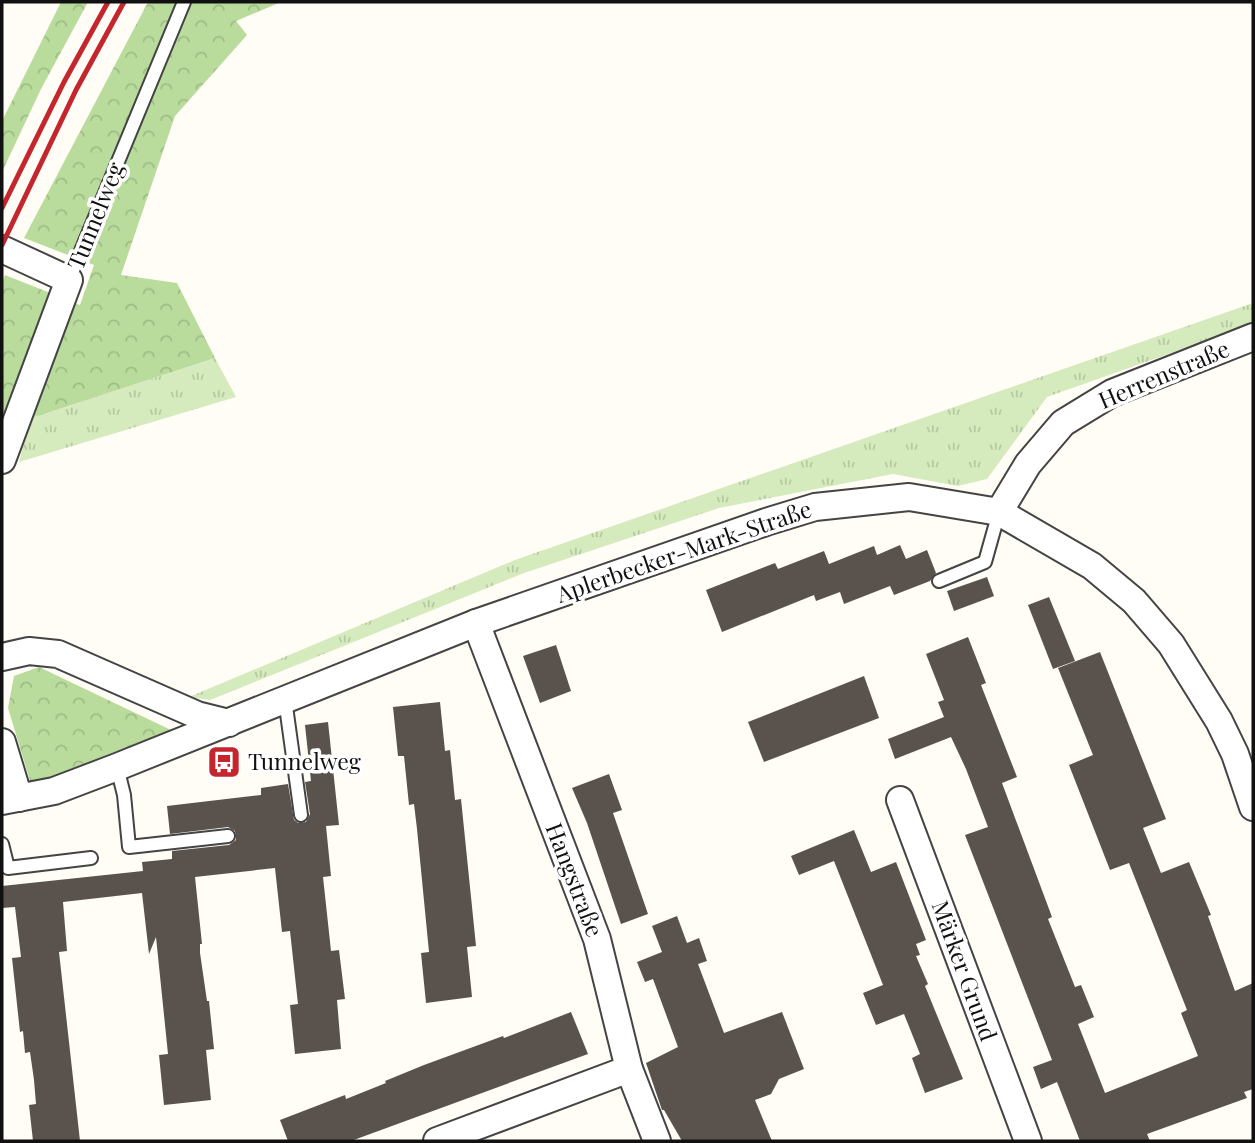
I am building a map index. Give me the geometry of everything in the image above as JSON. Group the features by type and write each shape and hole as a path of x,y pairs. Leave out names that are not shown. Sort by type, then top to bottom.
{"street":[{"path":"8,252 69,280"},
{"name":"Tunnelweg","path":"2,460 69,280"},
{"name":"Herrenstraße","path":"999,512 1028,464 1063,423 1112,393 1253,337"},
{"name":"Aplerbecker-Mark-Straße","path":"10,799 54,791 476,623 815,507 908,497 999,512 1092,566 1134,601 1171,644 1219,721 1235,754 1253,807"},
{"name":"Hangstraße","path":"476,623 597,939 629,1069 657,1141"},
{"path":"2,657 29,651 58,654 197,715 229,723"},
{"path":"2,742 10,799"},
{"name":"Märker Grund","path":"900,800 1028,1141"},
{"path":"437,1141 629,1069"}],"lane":[{"name":"Tunnelweg","path":"69,280 184,2"},
{"path":"939,581 985,562 999,512"},
{"path":"285,699 301,815"},
{"path":"117,767 124,795 129,846 228,836"},
{"path":"2,844 8,868 91,858"}],"green space":[{"path":"61,2 88,2 41,89 2,172 2,121"},
{"path":"148,2 281,2 236,21 247,35 175,116 121,275 177,283 215,358 38,416 5,413 2,421 2,283 5,275 80,305 94,265 24,238"},
{"path":"1253,303 1253,324 1047,397 987,479 958,486 893,474 719,508 524,573 210,700 189,697 515,560"},
{"path":"215,358 236,397 19,462 31,415 38,416"},
{"path":"39,667 171,730 31,784 8,708 14,676"}],"building":[{"path":"900,545 906,559 927,550 936,573 930,581 894,595 890,586 844,604 840,592 816,601 814,595 722,632 706,590 775,563 778,569 824,551 829,564 874,546 877,555"},
{"path":"987,577 994,596 954,611 947,591"},
{"path":"1049,597 1075,661 1053,669 1028,605"},
{"path":"968,637 986,683 981,685 1017,777 1002,783 1052,917 1048,919 1075,987 1081,985 1094,1017 1078,1024 1105,1093 1198,1056 1181,1013 1187,1010 1129,863 1110,870 1069,765 1093,755 1058,668 1100,652 1166,819 1143,828 1161,873 1189,862 1211,915 1208,916 1235,991 1253,983 1253,1089 1244,1092 1247,1098 1147,1134 1150,1141 1080,1141 1057,1082 1041,1089 1033,1067 1052,1060 965,835 988,827 966,769 951,737 895,759 888,739 944,717 938,702 944,700 926,654"},
{"path":"556,645 571,691 540,703 523,656"},
{"path":"864,676 879,718 764,762 748,722"},
{"path":"440,702 445,751 450,750 455,800 461,799 476,946 467,947 472,997 426,1003 421,953 429,952 417,829 414,804 409,805 404,756 398,756 393,707"},
{"path":"328,722 339,825 326,826 331,876 323,877 331,951 339,950 345,999 337,1000 341,1049 295,1054 290,1005 298,1004 290,931 282,932 275,868 195,877 202,944 200,953 214,1049 206,1050 211,1100 164,1105 159,1055 168,1054 156,937 149,954 142,893 63,902 67,951 59,952 80,1141 33,1141 29,1105 36,1104 34,1080 30,1052 25,1053 23,1031 20,1032 12,958 21,957 15,907 2,908 2,886 143,871 142,862 172,859 172,851 229,845 236,840 235,831 228,827 170,834 167,806 261,795 261,788 288,784 294,820 298,823 306,822 310,814 305,782 311,781 305,725"},
{"path":"609,774 622,810 613,813 648,914 621,924 587,823 572,788"},
{"path":"854,830 871,872 896,862 926,940 916,944 920,955 916,956 928,984 925,986 963,1079 925,1093 912,1058 920,1054 904,1014 876,1025 863,993 883,985 834,861 799,875 791,856"},
{"path":"677,916 687,943 699,938 707,961 698,964 724,1033 782,1012 804,1069 779,1079 771,1094 755,1100 772,1141 682,1141 662,1110 646,1063 678,1047 653,979 645,982 637,962 662,952 652,926"},
{"path":"571,1012 588,1054 351,1141 288,1141 280,1120 345,1095 346,1099 424,1065"}],"railway":[{"path":"2,208 64,82 108,2"},
{"path":"2,245 76,90 124,2"}],"place":[{"name":"Tunnelweg","path":"224,762"}]}
